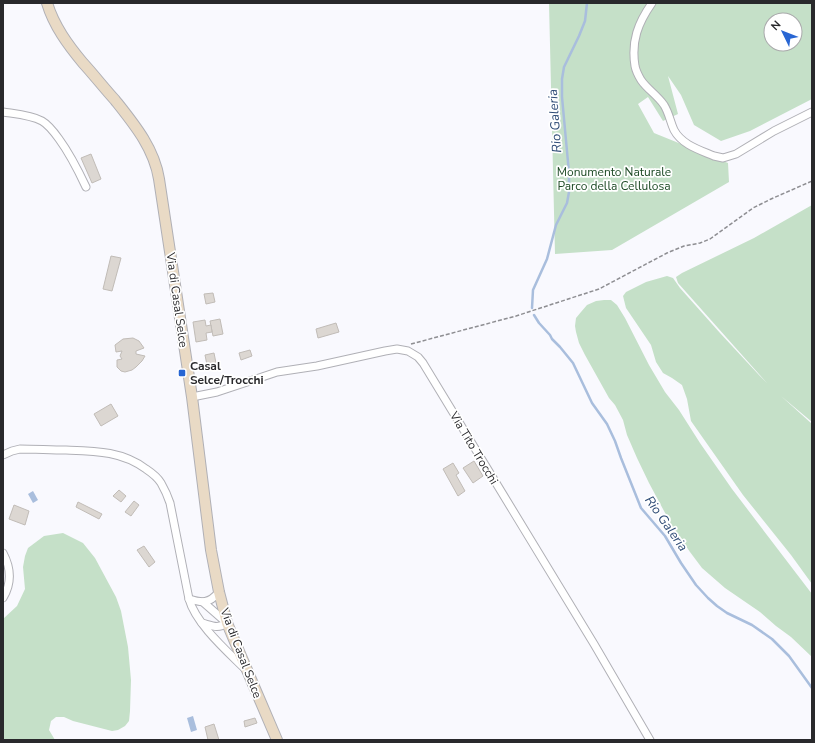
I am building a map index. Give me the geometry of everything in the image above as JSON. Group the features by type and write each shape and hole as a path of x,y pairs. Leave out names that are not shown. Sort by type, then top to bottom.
{"main road":[{"name":"Via di Casal Selce","path":"47,3 56,26 63,37 139,130 149,147 154,160 159,179 192,397 211,550 219,592 228,623 277,740"}],"street":[{"path":"652,3 636,32 634,58 636,70 642,82 663,103 669,113 676,133 686,143 719,158 726,158 812,112"},
{"path":"3,112 33,118 42,121 50,127 69,152 86,187"},
{"name":"Via Tito Trocchi","path":"192,397 217,392 277,372 317,366 386,350 397,349 408,351 418,357 586,631 650,740"},
{"path":"3,455 20,449 106,452 137,462 150,472 161,482 170,503 189,599 193,609 202,623 226,651 247,671"},
{"path":"3,553 8,563 10,575 8,588 3,598"},
{"path":"189,599 203,602 211,600 219,592"},
{"path":"202,623 218,627 228,623 203,602"}],"path":[{"path":"408,344 516,316 604,287 673,250 710,239 753,208 812,181"}],"green space":[{"name":"Monumento Naturale Parco della Cellulosa","path":"549,3 812,3 812,99 750,131 721,141 694,125 681,95 668,76 678,114 663,121 648,97 638,104 654,133 728,163 729,182 612,250 555,254"},
{"path":"812,205 812,422 781,396 812,424 812,584 743,495 691,421 687,399 682,385 663,373 656,362 651,345 626,308 623,296 626,292 646,282 667,276 673,278 720,333 767,383 678,283 676,277 754,238"},
{"path":"611,300 617,305 665,392 679,410 732,489 812,594 812,657 791,637 760,612 725,588 702,568 671,524 637,458 627,435 623,420 615,405 609,398 579,343 575,326 576,318 587,305 596,301"},
{"path":"63,533 83,543 95,558 116,597 121,611 128,647 131,680 129,721 125,726 118,730 112,731 73,721 64,717 56,717 51,721 49,730 55,740 3,740 3,619 17,606 25,589 23,567 28,548 44,536"}],"water":[{"path":"33,491 38,500 33,503 28,494"},
{"path":"193,716 197,730 191,732 187,718"}],"building":[{"path":"91,154 101,179 92,183 81,158"},
{"path":"111,256 121,258 112,291 103,289"},
{"path":"213,293 215,302 206,304 204,294"},
{"path":"220,319 223,334 213,336 210,321"},
{"path":"205,320 206,326 211,325 212,332 206,333 207,340 196,342 193,322"},
{"path":"336,323 339,332 318,338 316,329"},
{"path":"133,338 139,341 144,348 136,351 136,354 145,356 142,361 132,370 125,372 121,371 117,367 117,360 122,359 120,356 122,351 116,352 115,345 123,339"},
{"path":"250,350 252,356 241,360 239,353"},
{"path":"214,353 216,363 207,365 205,355"},
{"path":"111,404 118,416 101,426 94,414"},
{"path":"474,461 483,476 473,483 463,468"},
{"path":"453,463 459,473 456,475 465,491 458,496 443,469"},
{"path":"119,490 126,496 121,502 113,496"},
{"path":"134,501 139,505 131,516 125,512"},
{"path":"78,502 102,514 99,519 76,507"},
{"path":"14,505 29,511 25,525 9,519"},
{"path":"144,546 155,562 149,567 137,550"},
{"path":"255,718 257,723 245,727 244,721"},
{"path":"214,724 219,740 208,740 205,727"}],"waterway":[{"name":"Rio Galeria","path":"532,308 533,290 547,259 556,225 567,203 569,192 562,79 564,67 585,21 587,3"},
{"name":"Rio Galeria","path":"534,315 573,363 592,403 607,424 615,441 641,508 665,536 696,585 717,606 727,613 752,625 772,639 789,656 812,688"}],"place":[{"name":"Casal Selce/Trocchi","path":"182,373"}]}
